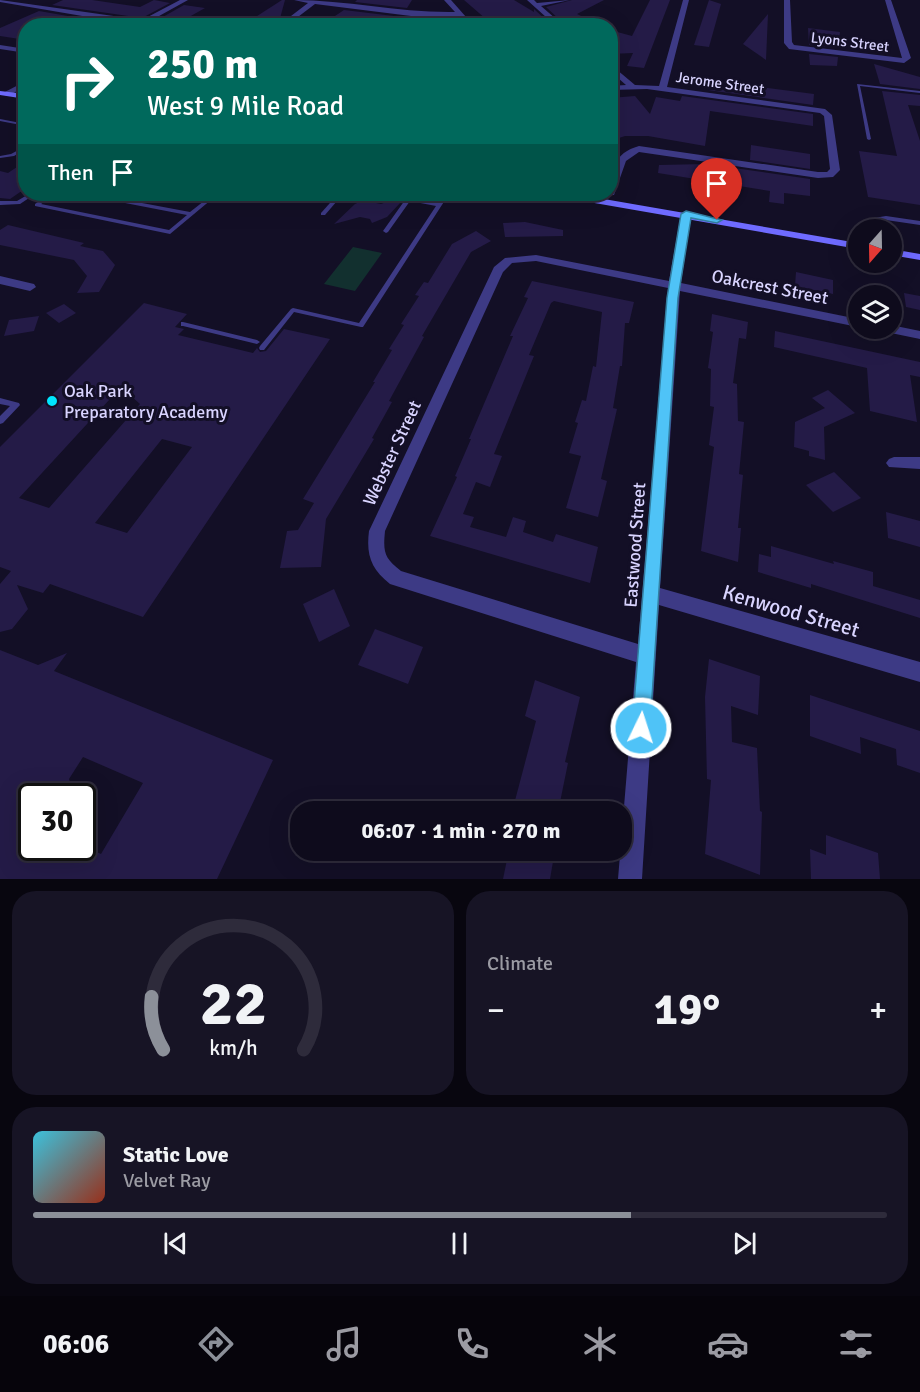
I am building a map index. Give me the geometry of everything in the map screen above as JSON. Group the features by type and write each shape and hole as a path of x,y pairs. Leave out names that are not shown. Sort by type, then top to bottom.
{"main road":[{"path":"2,93 18,96"},
{"path":"618,198 686,214 848,244"},
{"path":"902,254 920,257"}],"street":[{"path":"0,0 117,18"},
{"path":"150,18 184,0"},
{"path":"297,0 427,15 460,14"},
{"path":"447,0 464,18"},
{"path":"533,3 567,0"},
{"path":"662,89 686,0"},
{"name":"Lyons Street","path":"787,0 788,42 792,47 904,61 907,58 888,0"},
{"path":"292,18 314,2"},
{"path":"533,3 551,18"},
{"path":"424,18 427,15"},
{"path":"0,47 18,50"},
{"path":"618,73 632,86"},
{"path":"2,93 18,86"},
{"name":"Jerome Street","path":"618,87 632,86 662,89 826,112 835,170 830,175 639,149 627,152 621,159 618,169"},
{"name":"Eastwood Street","path":"630,879 674,286 686,214"},
{"name":"Webster Street","path":"646,656 396,578 383,567 374,554 377,531 498,270 504,263 516,258 536,258 674,286"},
{"path":"0,280 30,287"},
{"name":"Oakcrest Street","path":"674,286 848,321"},
{"path":"902,331 920,335"},
{"path":"894,464 920,463"},
{"name":"Kenwood Street","path":"650,594 920,672"}],"lane":[{"path":"869,139 858,85 920,93"},
{"path":"0,120 18,123"},
{"path":"0,157 12,156 18,152"},
{"path":"0,202 18,203 21,201"},
{"path":"43,201 37,205 167,232 207,201"},
{"path":"124,201 191,214"},
{"path":"323,214 334,201"},
{"path":"386,231 408,201"},
{"path":"421,201 438,204"},
{"path":"262,348 293,310 361,325 440,201"},
{"path":"876,219 892,219"},
{"path":"902,221 920,224"},
{"path":"183,324 257,342"},
{"path":"0,401 16,405 0,421"}],"green space":[{"path":"353,247 382,253 355,291 324,284"}],"building":[{"path":"63,0 92,0 140,7 154,0 170,3 142,18 52,5"},
{"path":"282,0 285,0 280,18 254,18"},
{"path":"357,0 412,0 407,8 355,2"},
{"path":"464,0 514,0 534,12 534,9 544,18 485,18"},
{"path":"572,0 604,0 577,14 585,18 558,18 546,7"},
{"path":"650,0 670,0 644,68 627,66 633,53 618,54 618,32 632,36"},
{"path":"709,0 721,4 709,47 694,45"},
{"path":"184,5 205,8 187,18 161,18"},
{"path":"344,10 402,17 351,18 335,16"},
{"path":"39,11 79,18 23,18"},
{"path":"768,14 766,60 743,44"},
{"path":"18,20 18,39 0,36 0,28"},
{"path":"808,28 840,32 838,48 809,45"},
{"path":"809,54 838,57 837,66 810,65"},
{"path":"874,64 920,77 920,89 880,84"},
{"path":"736,84 814,94 813,105 708,90 736,88"},
{"path":"882,91 920,95 920,106 908,105 920,141 920,205 868,197 859,151 897,156"},
{"path":"635,96 650,114 656,97 680,101 682,96 813,114 813,126 710,111 705,146 648,136 618,138 618,97"},
{"path":"751,145 810,154 810,169 750,160"},
{"path":"706,164 810,179 810,196 784,193 784,204 769,202 770,191 658,173 659,165"},
{"path":"18,166 18,194 10,199 0,198 0,171 8,173"},
{"path":"362,201 381,204 389,201 401,202 387,217 372,223 370,219 360,217 334,224 355,204"},
{"path":"525,222 563,230 563,236 505,237 503,223"},
{"path":"8,225 84,243 80,246 103,251 115,265 99,292 77,293 87,276 74,260 0,245 0,230"},
{"path":"476,231 491,241 471,252 422,336 424,337 389,401 392,402 372,438 374,439 326,519 321,567 280,568 287,531 298,530 314,503 303,499 375,382 373,382 392,350 389,349 404,325 401,324 419,296 415,295 424,282 428,283 452,244"},
{"path":"796,272 833,280 833,294 795,286"},
{"path":"532,281 634,302 629,323 625,323 622,366 620,366 613,408 617,409 601,479 607,481 598,517 566,508 581,456 569,453 578,423 575,422 582,400 586,401 593,366 596,367 602,312 554,301 551,303 529,355 534,356 494,454 502,456 490,487 476,482 463,514 474,517 470,527 506,537 513,517 526,521 523,532 553,542 556,534 598,547 590,583 430,536 457,477 455,476 471,439 469,439 513,336 510,336 528,298 524,297"},
{"path":"904,293 920,296 920,310 906,307"},
{"path":"144,303 187,314 175,327 184,329 178,335 253,353 257,348 260,352 266,351 284,329 330,339 143,617 50,584 43,593 17,585 28,609 12,629 0,632 0,584 11,571 0,567 0,447","holes":["121,387 140,404 49,508 19,498","162,439 192,447 127,533 95,523"]},
{"path":"64,304 76,313 59,323 46,313"},
{"path":"712,314 748,322 746,339 739,338 733,383 737,384 738,421 744,422 739,474 743,475 738,528 741,528 738,562 701,551 714,447 709,445 714,407 710,406 711,369 708,368 713,332 710,331"},
{"path":"39,316 34,331 4,336 9,320"},
{"path":"775,331 920,362 920,377 910,375 917,422 870,411 867,368 774,347"},
{"path":"828,390 855,413 824,427 825,460 809,456 809,451 794,447 795,422 825,408 812,398"},
{"path":"834,472 861,498 833,512 806,485"},
{"path":"886,512 920,521 920,547 888,538"},
{"path":"771,546 834,564 833,561 873,572 873,586 920,600 920,618 811,584 811,588 758,572 759,554 771,557"},
{"path":"334,589 350,626 319,642 303,604"},
{"path":"375,629 423,647 408,684 358,665"},
{"path":"0,650 38,665 67,653 54,671 273,760 217,879 0,879"},
{"path":"709,659 760,676 758,715 731,706 732,742 757,748 760,811 762,812 760,875 705,854 711,780 707,779 705,697"},
{"path":"535,680 580,697 565,762 568,763 560,801 515,801 536,721 525,716"},
{"path":"810,695 920,731 920,773 897,765 896,749 860,737 861,754 810,736"},
{"path":"826,835 878,853 880,879 811,879 810,849 826,855"},
{"path":"507,861 553,861 550,879 503,879"}],"place":[{"name":"Oak Park Preparatory Academy","path":"52,401"}],"route":[{"path":"641,728 672,298 686,214 717,220"}]}
